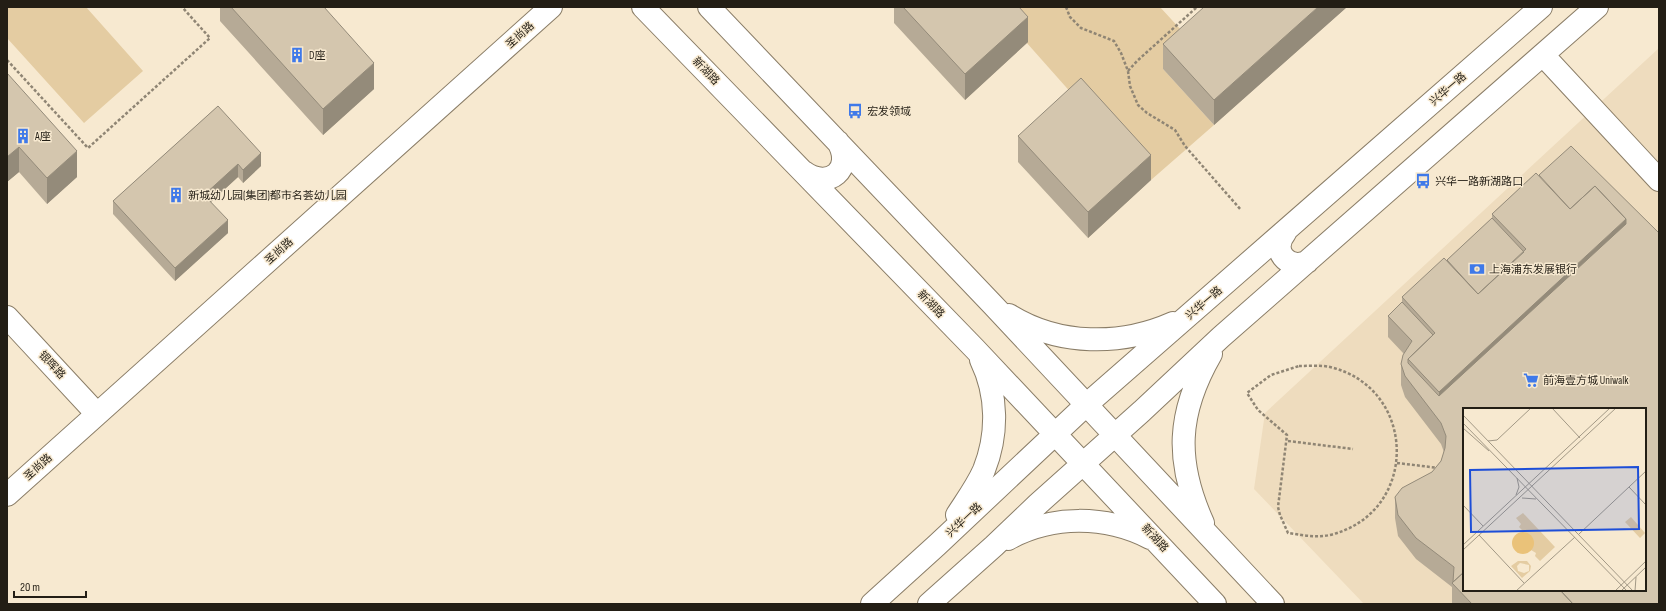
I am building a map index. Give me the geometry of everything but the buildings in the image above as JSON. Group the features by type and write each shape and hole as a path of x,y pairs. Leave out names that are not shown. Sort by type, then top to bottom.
{"main road":[{"name":"圣尚路","path":"7,495 551,7"},
{"name":"新湖路","path":"644,7 975,349 1215,604"},
{"path":"709,7 993,305 1273,604"},
{"name":"兴华一路","path":"872,604 1086,405 1197,310 1541,7"},
{"path":"929,604 1221,337 1597,7"},
{"path":"1543,55 1659,180"},
{"path":"804,172 817,179 824,180 837,173 843,161 843,154 838,142"},
{"path":"1284,233 1280,244 1282,254 1291,263 1302,264 1307,262"},
{"path":"993,305 1031,326 1052,334 1094,340 1138,336 1178,321 1197,310"},
{"name":"银晖路","path":"7,317 97,414"},
{"path":"1218,546 1203,523 1192,498 1185,471 1183,436 1193,391 1204,366 1221,337"},
{"path":"937,545 973,490 983,471 990,451 994,429 994,409 991,388 975,349"},
{"path":"994,546 1016,534 1040,526 1072,521 1107,523 1142,534 1158,542"}],"path":[{"path":"7,60 88,148 210,38 182,7"},
{"path":"1066,7 1070,17 1081,28 1114,41 1122,53 1128,71 1130,86 1138,105 1147,113 1175,130 1185,146 1241,210"},
{"path":"1128,71 1137,61 1197,7"},
{"path":"1299,366 1330,367 1357,378 1380,398 1394,424 1398,454 1397,463 1392,483 1382,501 1367,517 1350,528 1330,535 1309,536 1288,533 1278,507 1288,441 1287,435 1258,410 1247,393 1271,375 1299,366"},
{"path":"1288,441 1353,449"},
{"path":"1397,463 1445,469"}],"shaded area":[{"path":"7,7 86,7 143,71 84,123 7,38"},
{"path":"995,7 1160,7 1193,43 1163,69 1214,125 1151,180"},
{"path":"1659,48 1659,604 1364,604 1254,489 1265,413"}],"place":[{"name":"D座","path":"297,55"},
{"name":"宏发领域","path":"855,111"},
{"name":"A座","path":"23,136"},
{"name":"兴华一路新湖路口","path":"1423,181"},
{"name":"新城幼儿园(集团)都市名荟幼儿园","path":"176,195"},
{"name":"上海浦东发展银行","path":"1477,269"},
{"name":"前海壹方城 Uniwalk","path":"1531,380"}]}
